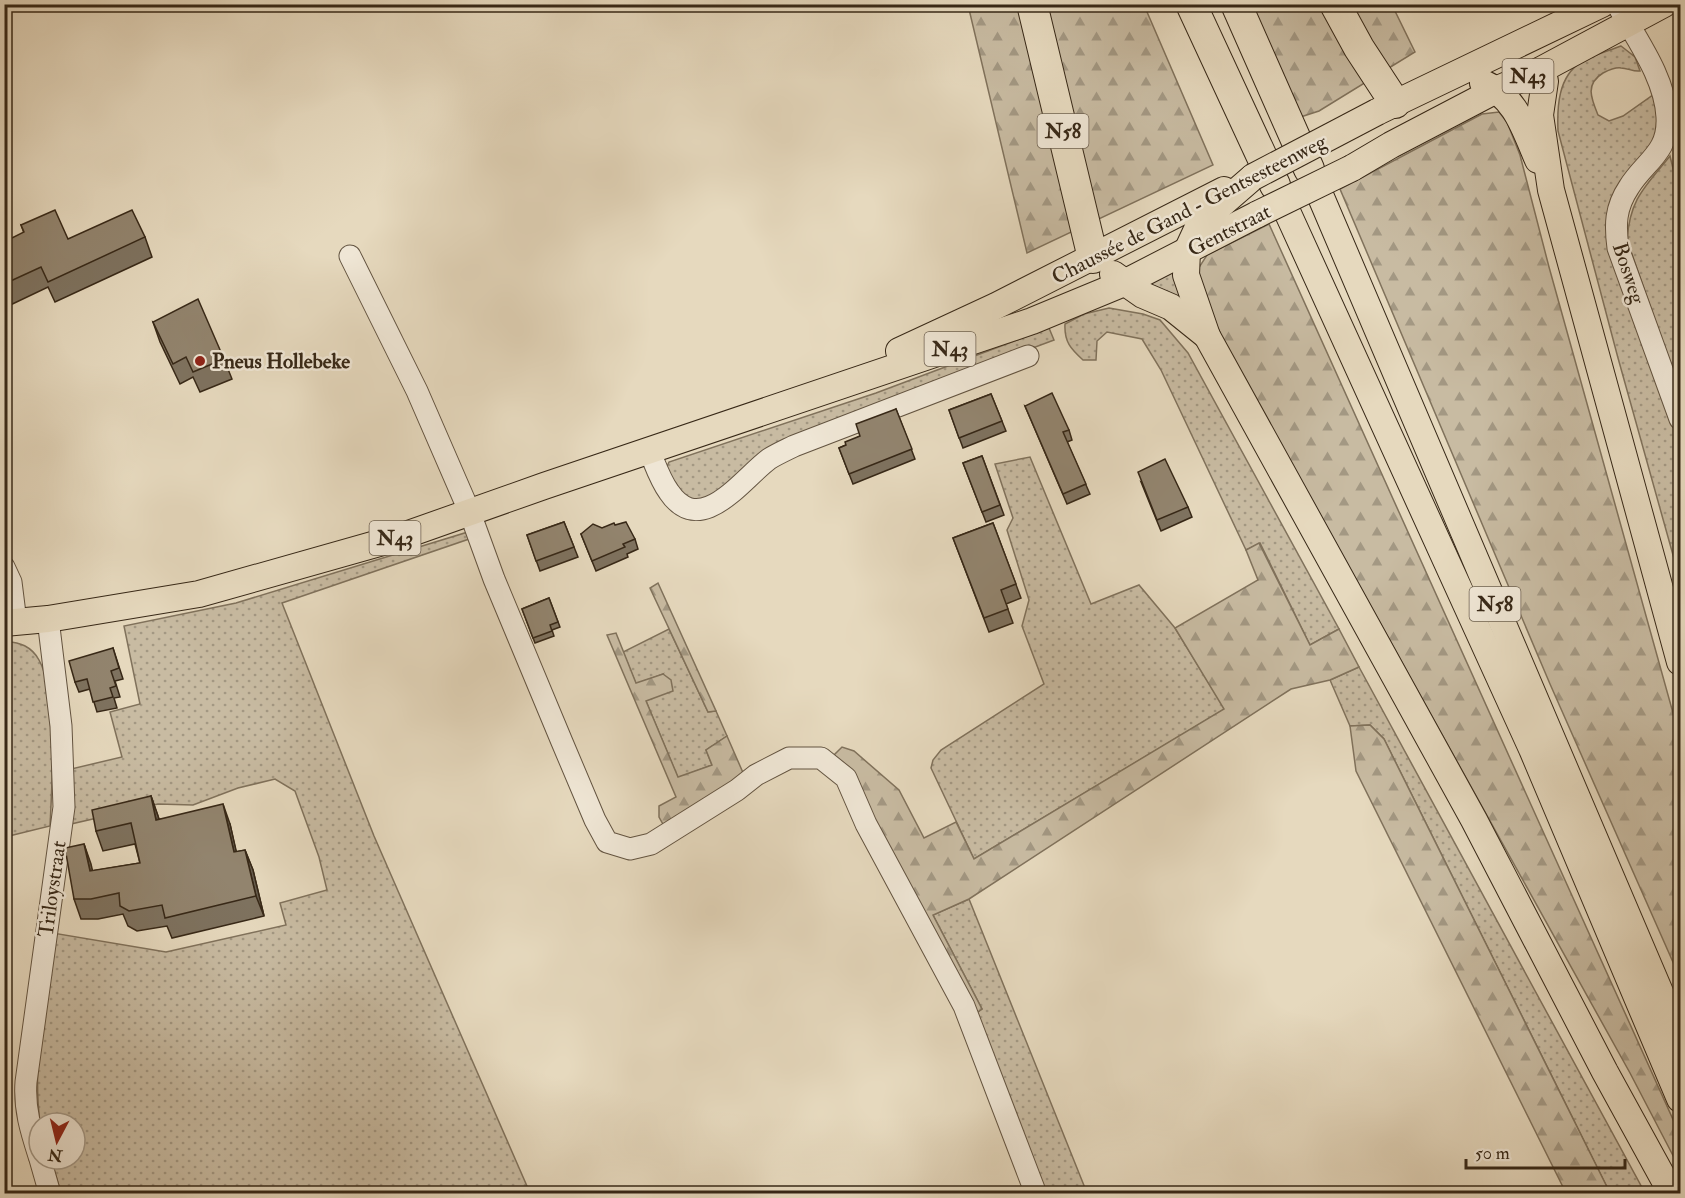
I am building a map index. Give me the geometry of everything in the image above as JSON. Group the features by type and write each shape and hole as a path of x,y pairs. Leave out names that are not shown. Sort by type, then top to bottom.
{"highway":[{"name":"N58","path":"1032,4 1093,258"},
{"name":"N58","path":"1191,4 1264,181"},
{"name":"N58","path":"1236,4 1309,169"},
{"path":"1335,4 1359,48 1387,123"}],"main road":[{"name":"Chaussée de Gand - Gentsesteenweg","path":"773,408 944,331 1093,258 1197,230 1264,181 1387,123 1451,78 1602,4"},
{"name":"Gentstraat","path":"773,408 1032,321 1124,283 1197,230 1352,168 1387,123 1497,89 1539,71 1622,14 1664,4"},
{"path":"1539,71 1545,81 1540,115 1551,190 1680,662"},
{"path":"1451,78 1477,80 1497,89 1518,114 1551,190"},
{"name":"N58","path":"1309,169 1680,1039"},
{"name":"N58","path":"1264,181 1532,749 1680,1099"},
{"path":"1197,230 1186,275 1207,336 1474,820 1605,1072 1672,1194"},
{"path":"1093,258 1143,295 1171,307 1207,336"},
{"name":"N43","path":"10,622 48,620 199,594 398,538 773,408"}],"street":[{"name":"Bosweg","path":"1622,14 1656,75 1665,100 1667,123 1664,143 1656,157 1629,186 1618,210 1615,225 1618,248 1680,419"},
{"path":"350,256 413,382 470,513 494,579 562,742 595,820 607,842 630,849 651,844 737,790 756,775 789,758 820,758 846,777 866,824 963,1006 1036,1194"},
{"path":"649,450 668,492 680,504 692,509 704,510 721,502 770,459 794,446 1028,356"},
{"path":"4,567 11,582 10,622"},
{"name":"Triloystraat","path":"27,1114 26,1082 64,807 61,726 48,620"},
{"name":"Triloystraat","path":"44,1171 51,1194"}],"green space":[{"path":"968,5 1144,5 1213,165 1027,253"},
{"path":"1236,5 1392,5 1415,52 1319,111 1288,121"},
{"path":"1621,46 1635,57 1640,71 1614,68 1597,77 1591,92 1598,115 1609,121 1623,116 1653,95 1658,108 1655,141 1619,185 1628,295 1680,445 1680,580 1558,131 1558,112 1563,84 1573,68 1596,55"},
{"path":"1499,112 1507,122 1520,155 1680,738 1680,978 1550,684 1340,189 1482,114"},
{"path":"1670,156 1680,197 1680,392 1627,240 1635,203 1646,185"},
{"path":"1269,224 1680,1135 1680,1169 1630,1073 1214,324 1196,272 1207,255"},
{"path":"1174,271 1181,299 1148,283"},
{"path":"1109,308 1143,314 1160,320 1188,353 1339,629 1310,645 1260,543 1246,550 1161,370 1142,339 1107,332 1097,341 1096,360 1083,360 1072,349 1067,340 1065,324 1084,314"},
{"path":"1049,328 1054,340 829,424 716,497 687,502 665,471 669,462 876,393"},
{"path":"1030,457 1091,604 1139,585 1175,628 1225,709 974,859 931,768 933,760 941,750 1044,684 1022,626 1029,600 1007,530 1013,518 995,464"},
{"path":"468,532 472,538 282,603 374,836 530,1193 61,1193 55,1171 87,1171 87,1111 39,1111 38,1052 53,933 166,952 286,925 280,903 327,890 319,857 295,791 275,779 238,788 193,805 158,804 71,824 71,769 122,757 110,712 140,704 124,626 236,603"},
{"path":"1259,543 1310,645 1339,629 1359,667 1330,680 1291,689 969,899 933,915 982,1009 975,1014 831,758 842,747 854,751 899,790 924,838 956,822 974,859 1224,709 1175,628 1258,580 1246,550"},
{"path":"658,583 716,711 708,712 650,588"},
{"path":"669,629 708,712 716,711 727,736 706,750 712,765 678,778 646,701 663,674 636,684 623,652"},
{"path":"616,633 636,683 663,674 671,680 673,691 646,701 678,777 712,765 706,750 727,736 744,775 664,826 659,817 659,806 676,797 607,635"},
{"path":"5,642 29,648 39,660 45,675 51,717 52,765 50,826 5,837"},
{"path":"1359,667 1645,1193 1610,1193 1384,739 1370,725 1350,726 1330,680"},
{"path":"1370,725 1384,739 1610,1193 1566,1193 1356,771 1350,726"},
{"path":"969,899 1087,1193 1044,1193 975,1014 982,1009 933,915"}],"building":[{"path":"55,210 68,239 132,210 145,237 48,282 41,267 4,284 4,242 24,232 21,225"},
{"path":"198,299 224,359 193,372 186,357 173,364 153,322"},
{"path":"1052,393 1069,430 1063,432 1086,484 1063,494 1025,406"},
{"path":"991,394 1002,421 959,438 949,410"},
{"path":"896,409 912,449 849,474 839,448 846,445 845,442 860,436 856,424"},
{"path":"982,456 1000,505 982,512 963,463"},
{"path":"1165,459 1188,507 1157,520 1138,472"},
{"path":"564,522 574,547 536,561 527,535"},
{"path":"626,522 635,539 623,544 625,547 592,561 581,534 593,524 602,528 614,523 615,525"},
{"path":"993,523 1016,584 1001,590 1008,609 984,618 953,538"},
{"path":"549,598 558,622 550,625 552,631 533,638 522,609"},
{"path":"113,648 119,668 111,671 116,686 110,688 113,697 93,702 87,679 75,682 69,661"},
{"path":"151,796 156,820 223,804 234,852 245,850 256,896 165,918 162,905 129,911 120,906 119,893 91,899 74,899 65,848 84,844 90,871 140,863 131,823 96,831 92,810"}],"place":[{"name":"Pneus Hollebeke","path":"200,361"}]}
